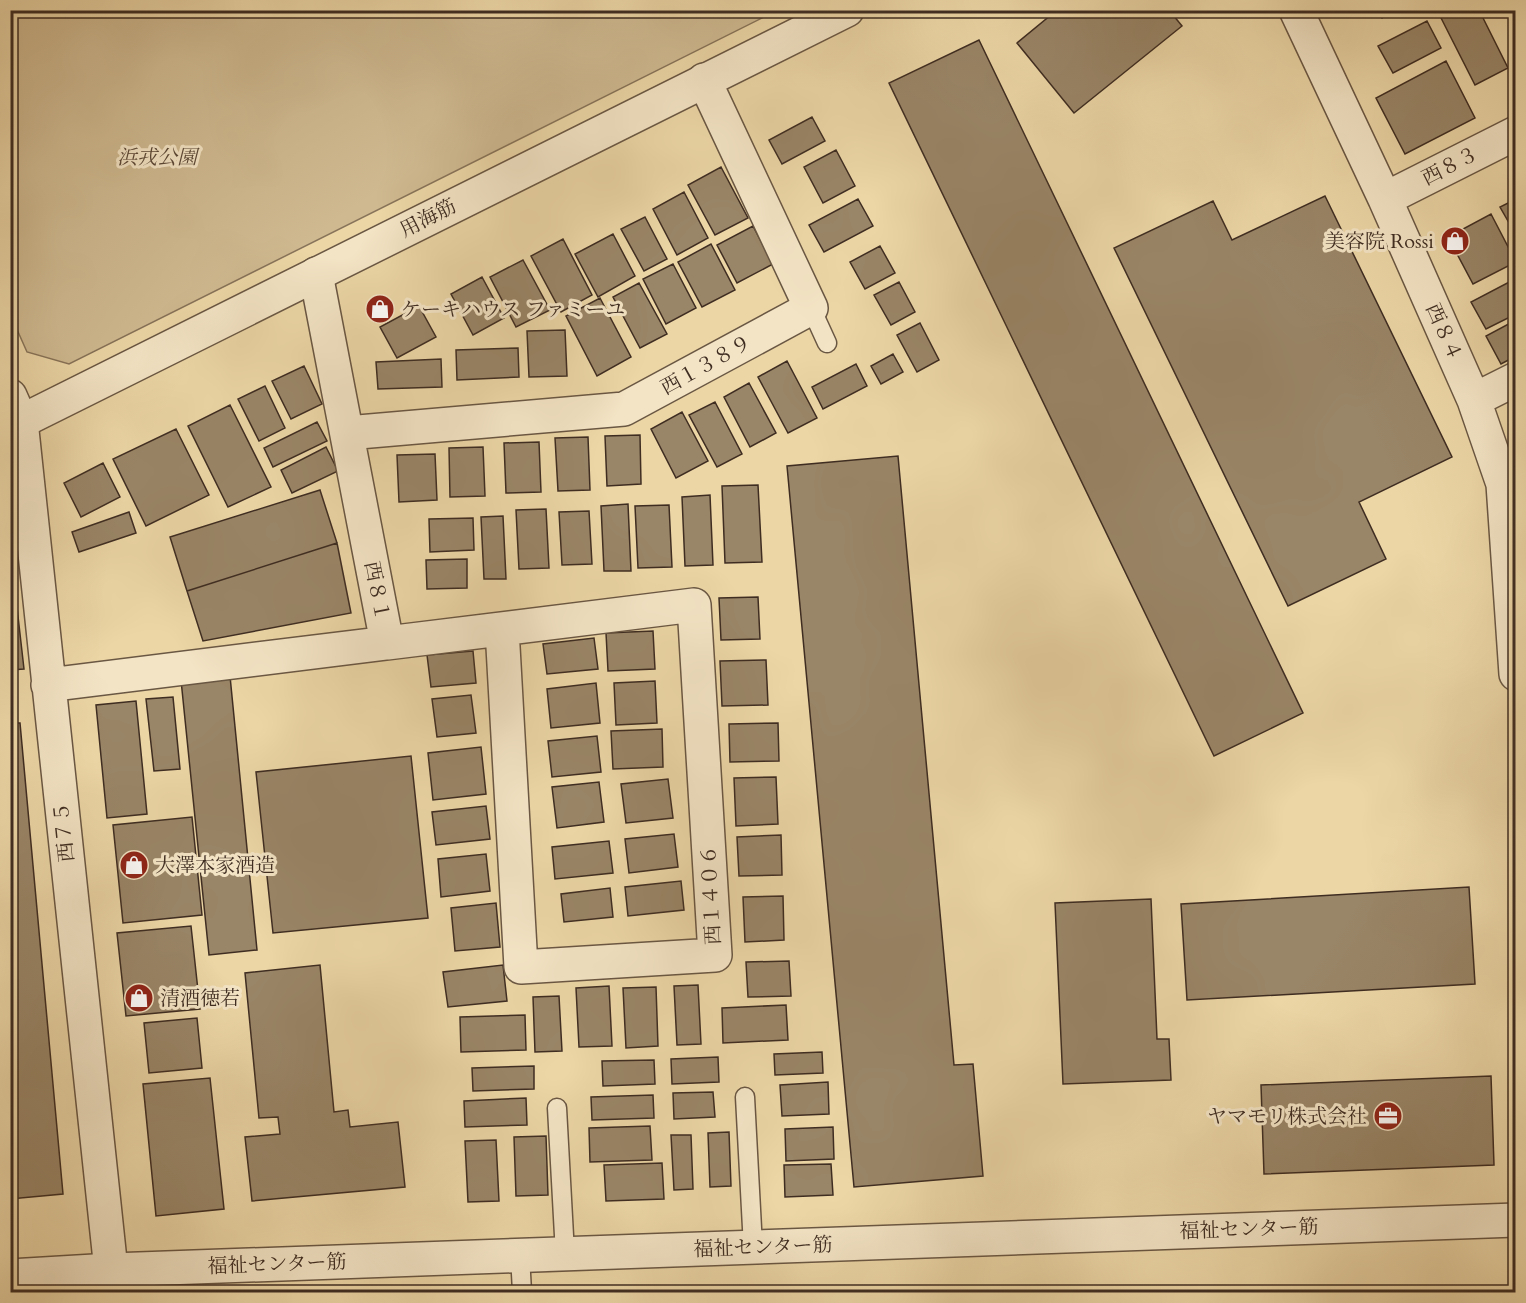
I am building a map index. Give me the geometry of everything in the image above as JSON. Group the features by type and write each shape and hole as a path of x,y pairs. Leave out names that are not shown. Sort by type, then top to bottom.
{"street":[{"name":"西８４","path":"1296,10 1385,199 1509,484 1515,674"},
{"name":"用海筋","path":"14,415 316,274 704,80 829,14"},
{"path":"704,80 811,308"},
{"name":"西８３","path":"1385,199 1515,133"},
{"name":"西８１","path":"48,685 387,643 316,274"},
{"name":"西１３８９","path":"347,434 624,409 811,308"},
{"path":"1474,400 1515,379"},
{"name":"西７５","path":"14,415 48,685 111,1270"},
{"name":"西１４０６","path":"387,643 694,605 715,955 521,967 502,629"},
{"name":"福祉センター筋","path":"10,1276 111,1270 146,1281 520,1256 1515,1220"}],"lane":[{"path":"811,308 827,343"},
{"path":"745,1097 753,1247"},
{"path":"557,1108 565,1254"},
{"path":"520,1256 522,1293"}],"green space":[{"name":"浜戎公園","path":"10,11 770,11 770,14 69,364 27,352 11,316"}],"building":[{"path":"1057,10 1169,10 1182,26 1074,113 1017,43"},
{"path":"1378,10 1397,10 1382,18"},
{"path":"1437,10 1479,10 1508,68 1475,85"},
{"path":"1427,21 1441,48 1393,73 1378,46"},
{"path":"979,40 1303,713 1214,756 889,83"},
{"path":"1446,61 1475,118 1405,154 1376,98"},
{"path":"812,117 825,141 782,164 769,140"},
{"path":"836,150 855,186 823,203 804,167"},
{"path":"721,167 748,218 715,235 688,185"},
{"path":"684,192 708,238 677,255 653,209"},
{"path":"1325,196 1452,457 1359,502 1386,559 1288,606 1114,248 1213,201 1232,240"},
{"path":"858,199 873,226 824,252 809,225"},
{"path":"1516,199 1516,235 1500,207"},
{"path":"1491,214 1516,262 1473,284 1448,237"},
{"path":"645,217 667,259 644,271 621,229"},
{"path":"753,226 773,264 737,283 717,245"},
{"path":"613,234 635,276 598,297 575,254"},
{"path":"563,239 592,295 561,312 531,256"},
{"path":"711,244 735,290 702,307 678,262"},
{"path":"880,246 895,273 865,289 850,262"},
{"path":"523,260 550,310 516,327 490,277"},
{"path":"673,264 696,308 666,324 643,279"},
{"path":"482,277 504,318 473,335 451,294"},
{"path":"1515,279 1516,314 1486,329 1471,302"},
{"path":"899,282 915,312 891,325 874,295"},
{"path":"639,283 667,334 640,348 613,297"},
{"path":"600,298 631,357 597,376 566,316"},
{"path":"419,306 436,337 397,358 380,327"},
{"path":"1516,320 1516,356 1501,364 1486,336"},
{"path":"920,323 939,360 917,372 897,335"},
{"path":"565,330 567,376 529,377 527,331"},
{"path":"518,348 519,377 457,380 456,350"},
{"path":"893,354 903,372 881,384 871,366"},
{"path":"441,359 442,387 378,389 376,362"},
{"path":"787,361 817,418 788,433 758,377"},
{"path":"856,364 867,386 823,409 812,387"},
{"path":"304,366 322,404 291,419 272,381"},
{"path":"749,383 776,433 750,447 724,397"},
{"path":"265,386 285,428 259,441 238,399"},
{"path":"715,402 742,454 717,467 689,415"},
{"path":"230,405 271,487 228,507 188,426"},
{"path":"682,412 708,461 676,478 651,429"},
{"path":"317,422 327,441 273,467 264,448"},
{"path":"176,429 209,495 146,526 113,459"},
{"path":"640,435 641,484 607,486 605,436"},
{"path":"588,437 590,490 558,491 555,438"},
{"path":"539,442 541,492 506,493 504,443"},
{"path":"326,447 338,471 292,493 281,470"},
{"path":"483,447 485,496 450,497 449,448"},
{"path":"435,454 437,500 399,502 397,455"},
{"path":"898,456 954,1065 973,1064 983,1176 854,1187 787,466"},
{"path":"103,463 120,497 81,517 64,483"},
{"path":"758,485 762,562 725,563 722,486"},
{"path":"320,490 337,543 187,591 170,537"},
{"path":"710,495 713,565 685,566 682,497"},
{"path":"628,504 631,571 604,571 601,506"},
{"path":"669,505 672,567 638,568 635,506"},
{"path":"546,509 549,568 519,569 516,510"},
{"path":"589,511 592,564 562,565 559,512"},
{"path":"129,512 136,533 79,552 72,532"},
{"path":"503,516 506,579 484,579 481,517"},
{"path":"473,518 474,550 430,552 429,519"},
{"path":"337,543 351,613 203,641 187,591"},
{"path":"467,559 467,588 427,589 426,560"},
{"path":"10,590 15,590 24,669 10,670"},
{"path":"758,597 760,639 721,640 719,598"},
{"path":"653,631 655,669 608,671 606,633"},
{"path":"594,638 598,669 547,674 543,644"},
{"path":"473,651 476,683 431,687 427,655"},
{"path":"766,660 768,705 722,706 720,661"},
{"path":"230,676 257,950 209,955 181,680"},
{"path":"655,681 657,723 616,725 614,683"},
{"path":"596,683 600,723 551,728 547,689"},
{"path":"471,695 476,733 437,737 432,699"},
{"path":"173,697 180,769 154,771 146,699"},
{"path":"136,701 147,814 107,818 96,705"},
{"path":"10,723 20,723 63,1194 10,1199"},
{"path":"778,723 779,761 730,762 729,724"},
{"path":"662,729 663,767 613,769 611,731"},
{"path":"597,736 601,772 552,777 548,741"},
{"path":"481,747 486,794 433,800 428,753"},
{"path":"411,756 428,918 273,933 256,772"},
{"path":"776,777 778,824 736,826 734,778"},
{"path":"668,779 673,818 626,823 621,784"},
{"path":"599,782 604,822 557,828 552,787"},
{"path":"486,806 490,839 436,845 432,812"},
{"path":"192,817 202,915 123,923 113,825"},
{"path":"674,834 678,867 629,873 625,839"},
{"path":"781,835 782,875 739,876 737,837"},
{"path":"609,841 613,873 555,879 552,847"},
{"path":"486,854 490,891 441,897 438,859"},
{"path":"681,881 684,910 628,916 625,887"},
{"path":"1469,887 1475,984 1187,1000 1181,904"},
{"path":"610,888 613,917 564,922 561,894"},
{"path":"783,896 784,940 745,942 743,897"},
{"path":"1151,899 1157,1039 1169,1039 1171,1080 1063,1084 1055,903"},
{"path":"496,903 500,947 455,951 451,908"},
{"path":"191,926 200,1009 126,1016 117,933"},
{"path":"789,961 791,996 748,997 746,962"},
{"path":"320,965 334,1112 348,1110 350,1127 398,1122 405,1187 252,1201 245,1137 280,1134 278,1117 259,1118 245,973"},
{"path":"503,965 507,1001 448,1007 443,972"},
{"path":"698,985 701,1044 677,1045 674,986"},
{"path":"609,986 612,1046 579,1047 576,988"},
{"path":"656,987 658,1046 626,1048 623,988"},
{"path":"559,996 562,1051 535,1052 533,997"},
{"path":"786,1005 788,1040 723,1043 722,1008"},
{"path":"525,1015 526,1050 461,1052 460,1017"},
{"path":"197,1018 202,1068 149,1073 144,1023"},
{"path":"822,1052 823,1073 775,1075 774,1054"},
{"path":"718,1057 719,1082 672,1084 671,1059"},
{"path":"654,1060 655,1084 603,1086 602,1061"},
{"path":"534,1066 534,1089 473,1091 472,1068"},
{"path":"1491,1076 1494,1165 1264,1174 1261,1085"},
{"path":"210,1078 224,1209 156,1216 143,1084"},
{"path":"828,1082 829,1114 782,1116 780,1085"},
{"path":"713,1092 715,1117 674,1119 673,1093"},
{"path":"653,1095 654,1118 592,1120 591,1097"},
{"path":"526,1098 527,1125 465,1127 464,1101"},
{"path":"650,1126 652,1160 590,1162 589,1128"},
{"path":"833,1127 834,1159 786,1161 785,1129"},
{"path":"729,1132 731,1186 710,1187 708,1133"},
{"path":"671,1135 691,1135 693,1189 674,1190"},
{"path":"546,1136 548,1195 516,1196 514,1137"},
{"path":"496,1140 499,1201 468,1202 465,1141"},
{"path":"662,1163 664,1199 606,1201 604,1165"},
{"path":"831,1164 833,1195 785,1197 784,1165"}],"place":[{"name":"美容院 Rossi","path":"1455,241"},
{"name":"ケーキハウス ファミーユ","path":"380,309"},
{"name":"大澤本家酒造","path":"134,865"},
{"name":"清酒徳若","path":"139,998"},
{"name":"ヤマモリ株式会社","path":"1388,1116"}]}
